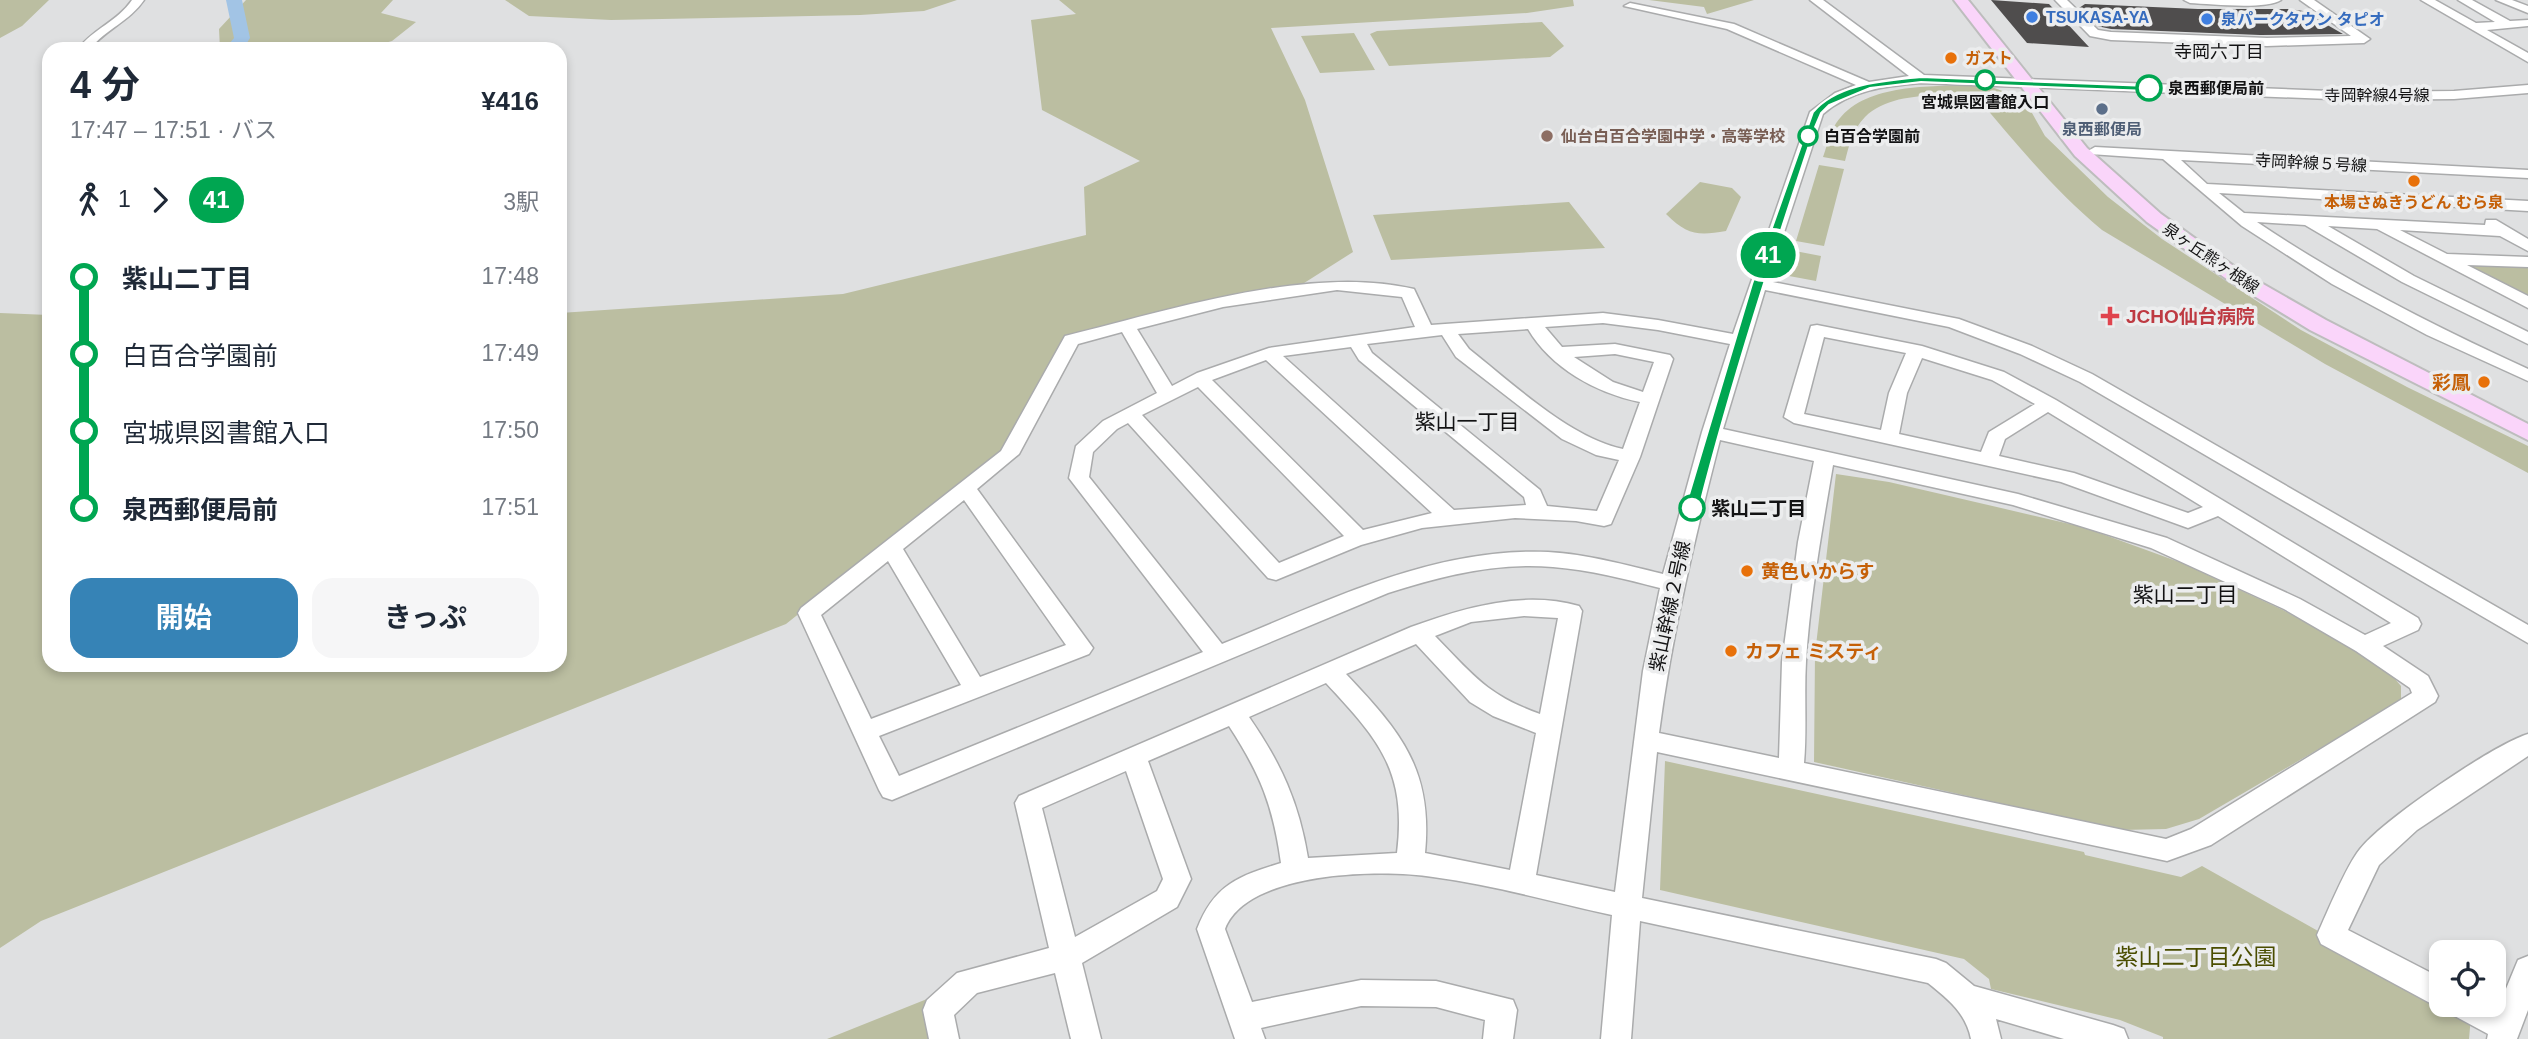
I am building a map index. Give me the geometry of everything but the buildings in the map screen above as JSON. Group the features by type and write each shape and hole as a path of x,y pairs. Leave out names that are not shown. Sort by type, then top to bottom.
{"main road":[{"name":"泉ヶ丘熊ヶ根線","path":"1961,0 2095,151 2139,195 2164,215 2265,284 2365,342 2528,423"},
{"name":"泉ヶ丘熊ヶ根線","path":"1973,0 2098,170 2189,245 2235,276 2328,331 2528,433"}],"street":[{"path":"89,42 92,37 131,12 138,0"},
{"path":"1816,0 1921,79"},
{"path":"2061,0 2094,33 2111,36 2267,42 2364,39 2306,0"},
{"path":"2190,0 2242,1"},
{"path":"2248,1 2275,0"},
{"path":"2427,0 2528,58"},
{"path":"2465,1 2502,0 2528,10"},
{"path":"2465,1 2509,25"},
{"path":"1630,6 1730,26 1868,86"},
{"path":"2475,27 2528,23"},
{"name":"紫山幹線２号線","path":"1616,1039 1627,907 1646,740 1655,671 1672,583 1712,432 1740,341 1817,112 1840,95 1868,86 1921,79 2031,82"},
{"name":"寺岡幹線4号線","path":"2031,82 2226,92 2406,96 2528,89"},
{"name":"寺岡幹線５号線","path":"2095,151 2528,174"},
{"path":"2167,155 2204,188 2243,217 2318,267 2417,323 2528,376"},
{"path":"2346,165 2382,198"},
{"path":"2204,188 2528,206"},
{"path":"2458,202 2528,246"},
{"path":"2243,217 2503,231"},
{"path":"2309,221 2408,279 2528,339"},
{"path":"2379,225 2528,303"},
{"path":"2440,258 2528,262"},
{"path":"1758,284 1953,323 2026,350 2086,378 2528,635"},
{"path":"1425,331 1408,293 1338,285 1223,302 1071,340 1009,454 809,613 892,790 1380,588 1448,567 1534,559 1597,566 1672,583"},
{"path":"1218,655 1079,478 1083,450 1110,425 1200,379 1269,354 1356,340 1425,331 1603,318 1658,325 1740,341"},
{"path":"1534,323 1540,337 1557,353 1617,391 1649,399"},
{"path":"1127,326 1168,395"},
{"path":"1447,330 1462,353 1569,435 1603,451 1630,457"},
{"path":"2220,508 2188,521 2067,477 1794,417 1817,330 1916,350 1998,376 2049,404 2220,508 2410,624 2364,645"},
{"path":"1356,340 1365,356 1533,494 1539,513"},
{"path":"1130,414 1276,573 1359,538 1450,518 1513,511 1604,519 1630,457 1664,359 1615,349 1557,353"},
{"path":"1889,437 1898,393 1916,350"},
{"path":"1269,354 1450,518"},
{"path":"1200,379 1359,538"},
{"path":"1988,458 1996,436 2021,418 2049,404"},
{"path":"1646,740 2167,850 2202,837 2426,696 2419,682 2364,645 2292,604 2159,543 2018,500 1712,432"},
{"path":"1936,482 1941,449"},
{"path":"1790,771 1794,730 1794,662 1809,542 1825,456"},
{"path":"864,732 1081,648 966,488"},
{"path":"891,548 975,689"},
{"path":"1086,1039 1028,803 1419,633 1468,615 1524,608 1572,611 1521,884"},
{"path":"1419,633 1479,696 1502,710 1550,728"},
{"path":"1330,672 1388,737 1404,769 1413,805 1410,864"},
{"path":"1234,713 1265,760 1288,819 1296,872"},
{"path":"2429,987 2331,935 2369,856 2408,822 2528,744"},
{"path":"944,1039 938,1010 968,982 1066,957 1167,899 1177,879 1134,757"},
{"path":"1498,1039 1502,1010 1436,994 1361,993 1246,1029 1212,929 1217,911 1233,894 1296,872 1389,863 1432,865 1936,972 1966,997 1981,1014 1986,1039"},
{"path":"2481,1017 2504,1033 2525,988"},
{"path":"1966,997 2113,1039"}],"green space":[{"path":"0,0 49,0 22,26 0,38"},
{"path":"246,0 393,0 381,13 416,22 388,42 220,42 219,29"},
{"path":"505,0 957,0 924,11 860,15 611,20 529,16"},
{"path":"1059,0 1573,0 1574,6 1527,13 1271,28 1305,100 1353,252 1301,285 1141,316 1063,338 999,454 786,624 41,921 0,948 0,313 42,315 42,672 567,672 567,313 843,294 1086,235 1084,187 1140,161 1042,110 1031,20 1076,14"},
{"path":"1649,0 1754,0 1707,14 1704,7"},
{"path":"1542,22 1564,46 1550,57 1389,66 1370,34 1377,31"},
{"path":"1354,33 1375,70 1320,73 1301,36"},
{"path":"1989,86 2024,99 2045,136 2108,197 2162,239 2301,330 2407,387 2528,446 2528,473 2325,364 2102,230 2052,183 1977,97 1918,96 1889,103 1865,117 1857,127 1845,161 1823,157 1832,131 1842,116 1870,97 1905,89"},
{"path":"1819,165 1844,169 1824,246 1796,241"},
{"path":"1700,182 1732,188 1741,197 1726,231 1693,232 1680,226 1666,214"},
{"path":"1569,202 1605,248 1391,260 1373,215"},
{"path":"1795,251 1821,256 1816,281 1789,276"},
{"path":"2528,263 2528,298 2458,264"},
{"path":"1836,474 1889,482 2083,527 2182,563 2283,610 2344,644 2390,673 2401,686 2401,701 2199,819 2166,829 2121,830 1814,762 1815,654"},
{"name":"紫山二丁目公園","path":"1665,761 2084,852 2085,855 2181,877 2202,866 2429,993 2429,1017 2471,1017 2469,1039 2163,1039 2120,1020 1991,989 1989,979 1964,959 1660,890"},
{"path":"927,999 934,1039 827,1039"}],"waterway":[{"path":"234,0 242,38 239,42"}],"bus line":[{"name":"41","path":"1692,508 1712,432 1758,284 1811,127 1817,112 1826,103 1840,95 1868,86 1921,79 2149,88"}],"place":[{"name":"TSUKASA-YA","path":"2032,17"},
{"name":"泉パークタウン タピオ","path":"2207,19"},
{"name":"ガスト","path":"1951,58"},
{"name":"宮城県図書館入口","path":"1985,80"},
{"name":"泉西郵便局前","path":"2149,88"},
{"name":"泉西郵便局","path":"2102,109"},
{"name":"仙台白百合学園中学・高等学校","path":"1547,136"},
{"name":"白百合学園前","path":"1808,136"},
{"name":"本場さぬきうどん むら泉","path":"2414,181"},
{"name":"JCHO仙台病院","path":"2110,316"},
{"name":"彩鳳","path":"2484,382"},
{"name":"紫山二丁目","path":"1692,508"},
{"name":"黄色いからす","path":"1747,571"},
{"name":"カフェ ミスティ","path":"1731,651"}],"district":[{"name":"寺岡六丁目","path":"2219,52"},
{"name":"紫山一丁目","path":"1467,421"},
{"name":"紫山二丁目","path":"2185,594"}]}
